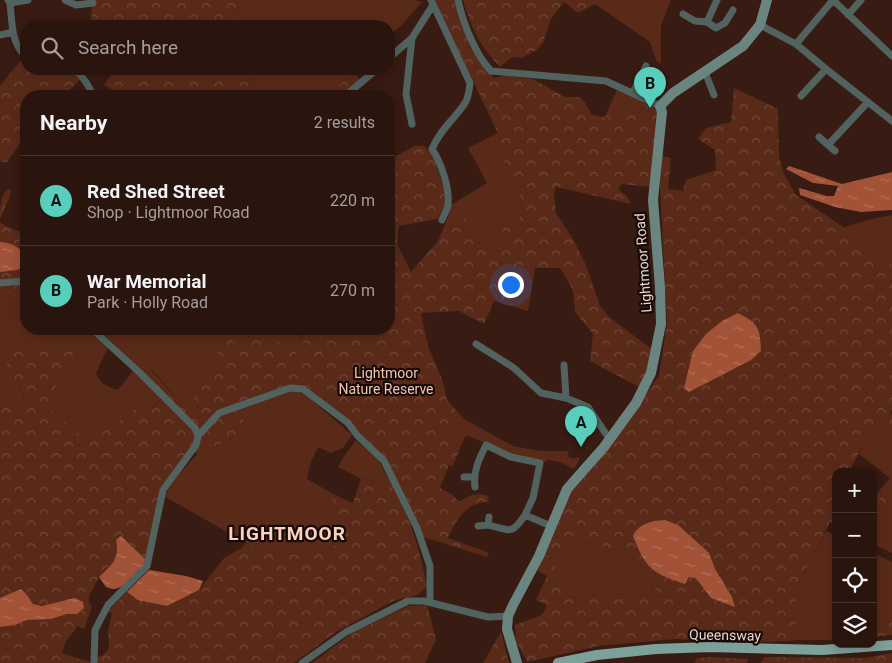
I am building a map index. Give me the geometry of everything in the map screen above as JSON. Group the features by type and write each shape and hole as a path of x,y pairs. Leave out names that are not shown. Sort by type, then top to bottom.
{"main road":[{"name":"Queensway","path":"558,663 597,655 656,648 711,647 794,650 892,645"}],"street":[{"path":"20,50 14,32 9,2 28,0"},
{"path":"64,0 76,5 93,3"},
{"path":"458,0 462,19 483,63 491,71 606,80 660,106 673,93 742,46 760,25 767,0"},
{"path":"707,22 717,0"},
{"path":"796,44 833,0 892,56"},
{"path":"848,15 861,0"},
{"path":"395,53 412,38 432,2"},
{"path":"432,2 470,84 469,94 465,103 437,138 432,149 438,157 448,193 448,207 442,220"},
{"path":"683,14 695,21 707,22 716,28 721,27 733,10"},
{"path":"760,25 796,44 867,103 892,121"},
{"path":"0,34 14,32"},
{"path":"412,38 406,94 412,124"},
{"path":"633,92 646,66"},
{"path":"801,96 826,70"},
{"path":"705,72 714,95"},
{"path":"80,75 91,90"},
{"path":"352,90 370,75"},
{"path":"800,84 807,89"},
{"path":"828,145 867,103"},
{"name":"Lightmoor Road","path":"508,616 539,556 567,489 610,440 636,403 652,372 660,324 660,287 653,200 662,112 660,106"},
{"path":"818,137 835,151"},
{"path":"0,283 20,281"},
{"path":"99,335 195,428 198,436"},
{"path":"476,344 514,368 541,393 566,398 588,407 610,440"},
{"path":"564,366 566,398"},
{"path":"94,663 95,630 108,605 147,566 163,490 196,445 198,436 219,413 290,388 303,389 348,423 357,435 384,461 417,528 430,566 430,602"},
{"path":"475,487 474,477 477,462 486,445 511,457 543,464 533,498 518,526 512,531 488,525 478,526"},
{"path":"464,477 474,477"},
{"path":"524,515 551,526"},
{"path":"488,516 488,525"},
{"path":"302,663 346,632 408,601 430,602 488,617 508,616 508,636 517,663"}],"green space":[{"path":"92,0 238,0 240,20 91,20"},
{"path":"238,0 413,0 422,2 395,31 395,20 240,20"},
{"name":"Lightmoor Nature Reserve","path":"434,0 454,0 471,49 494,78 505,76 533,79 565,97 579,97 584,101 592,115 605,117 611,103 619,113 642,112 645,101 658,107 650,187 622,184 618,189 627,196 631,204 556,187 554,196 556,213 573,239 586,265 600,306 609,317 653,350 648,371 639,387 590,361 593,334 575,312 573,290 560,268 535,268 518,265 504,304 494,301 484,324 459,311 421,313 428,346 443,382 447,400 464,419 448,429 460,448 453,466 449,465 440,488 453,495 459,502 476,494 488,496 489,499 488,502 474,505 463,513 448,538 489,553 487,557 420,536 380,453 348,420 307,387 288,386 235,407 245,407 242,428 238,436 197,454 190,449 161,487 146,560 121,537 116,560 99,577 89,596 89,603 92,607 84,629 78,626 66,641 62,653 92,663 0,663 0,627 15,625 27,620 51,619 67,614 76,614 63,601 41,605 33,604 27,595 0,598 0,398 24,404 23,393 7,366 8,354 13,352 76,349 48,402 53,412 89,442 126,416 139,404 149,413 162,398 142,378 143,371 151,370 175,397 190,404 209,375 221,346 227,337 246,335 256,338 270,337 295,349 297,362 304,361 304,345 299,335 395,335 395,156 415,146 424,146 433,155 444,190 445,204 438,219 399,226 397,244 411,272 438,241 448,218 466,218 481,246 497,252 508,246 502,229 519,219 521,199 499,151 498,133"},
{"path":"463,0 595,0 595,4 578,13 564,2 551,19 543,43 535,51 521,58 512,57 500,67 487,52 477,36"},
{"path":"595,0 671,0 661,25 661,64 656,60 650,42 595,4"},
{"path":"20,61 20,75 78,75 82,78 69,90 20,90 20,144 7,162 0,162 0,86"},
{"path":"111,75 248,75 249,82 260,90 113,90 104,85"},
{"path":"248,75 349,75 335,90 260,90 249,82"},
{"path":"349,75 356,75 360,79 348,90 335,90"},
{"path":"734,88 778,109 779,157 784,174 796,195 843,227 865,253 892,265 892,410 890,414 892,415 892,430 881,425 869,434 851,468 832,468 832,523 830,522 800,581 794,612 800,640 766,642 675,639 598,646 527,662 516,641 515,625 542,615 547,605 536,600 547,576 538,571 537,568 542,559 559,569 562,574 562,587 568,598 611,594 665,597 653,587 639,563 629,553 576,540 563,545 551,559 544,556 562,508 572,489 607,448 659,376 667,323 660,187 662,156 671,158 668,189 683,191 686,180 716,170 715,150 698,139 706,128 731,122"},
{"path":"617,90 645,101 642,112 619,114 611,103"},
{"path":"498,133 499,151 521,199 519,219 508,246 497,252 481,246 466,218 448,218 451,205 487,183 468,148"},
{"path":"8,189 11,190 10,196 0,219 2,199"},
{"path":"892,215 892,265 865,253 843,228 867,220"},
{"path":"0,222 20,231 20,279 0,280"},
{"path":"518,265 535,268 528,311 504,304"},
{"path":"20,285 20,304 3,291 3,286"},
{"path":"0,286 3,286 3,291 20,304 20,335 93,335 108,347 96,373 104,384 118,390 134,370 162,397 149,413 138,404 126,416 89,442 53,412 48,402 75,349 58,351 17,383 23,394 24,404 0,398"},
{"path":"104,335 299,335 304,345 304,361 297,362 225,339 209,375 189,406 181,403 152,370 146,374"},
{"path":"296,390 306,395 352,435 343,448 331,453 318,447 310,464 307,479 335,495 332,502 348,513 352,520 340,534 339,543 322,553 271,554 246,543 164,496 176,478 197,454 238,436 242,428 245,407"},
{"path":"464,419 513,446 541,451 568,451 569,458 580,458 574,469 560,462 547,460 546,462 511,454 466,435 460,448 448,429"},
{"path":"881,425 892,430 892,501 878,492 890,478 859,454 869,434"},
{"path":"356,440 378,460 391,483 361,479 338,467"},
{"path":"361,479 391,483 398,495 414,534 427,587 417,595 393,601 336,632 294,663 97,663 96,658 103,655 109,648 108,631 112,613 108,611 127,592 133,597 167,606 199,590 224,558 242,548 246,543 271,554 322,553 339,543 342,530 352,520 347,513 332,519 322,508 325,503 331,502 335,495 353,503"},
{"path":"877,493 892,501 892,509 877,498"},
{"path":"877,498 892,509 892,553 877,546"},
{"path":"826,531 832,534 832,640 800,640 794,612 800,581"},
{"path":"576,540 629,553 639,563 653,587 666,597 611,594 568,598 562,587 562,574 542,559 544,556 551,559 563,545"},
{"path":"877,555 892,562 892,622 877,625"},
{"path":"427,605 436,639 425,663 312,663 352,633 408,606"},
{"path":"892,622 892,635 877,637 877,625"},
{"path":"501,632 509,663 483,663"},
{"path":"892,653 892,663 761,663 764,657 865,658"},
{"path":"697,658 748,659 747,663 695,663"}],"water":[{"path":"789,166 842,184 892,172 892,210 861,212 835,207 800,195 799,188 827,196 834,196 838,186 813,183 786,169"},
{"path":"0,242 19,248 20,268 0,272"},
{"path":"738,313 750,320 757,328 761,351 751,360 689,392 684,388 693,351 706,334 722,321"},
{"path":"665,520 678,525 709,553 715,569 732,597 735,607 711,598 696,578 689,577 685,584 657,573 646,563 633,536 642,525"},
{"path":"121,536 146,560 142,568 128,582 123,586 112,589 106,587 99,577 114,561 117,552 116,540"},
{"path":"149,570 186,576 203,581 199,590 167,606 138,600 127,592"},
{"path":"21,589 33,604 42,606 75,598 83,602 84,608 76,614 67,614 51,619 27,620 15,625 0,627 0,598"}],"place":[{"name":"War Memorial","path":"650,108"},
{"name":"Red Shed Street","path":"581,447"}],"district":[{"name":"LIGHTMOOR","path":"287,533"}]}
